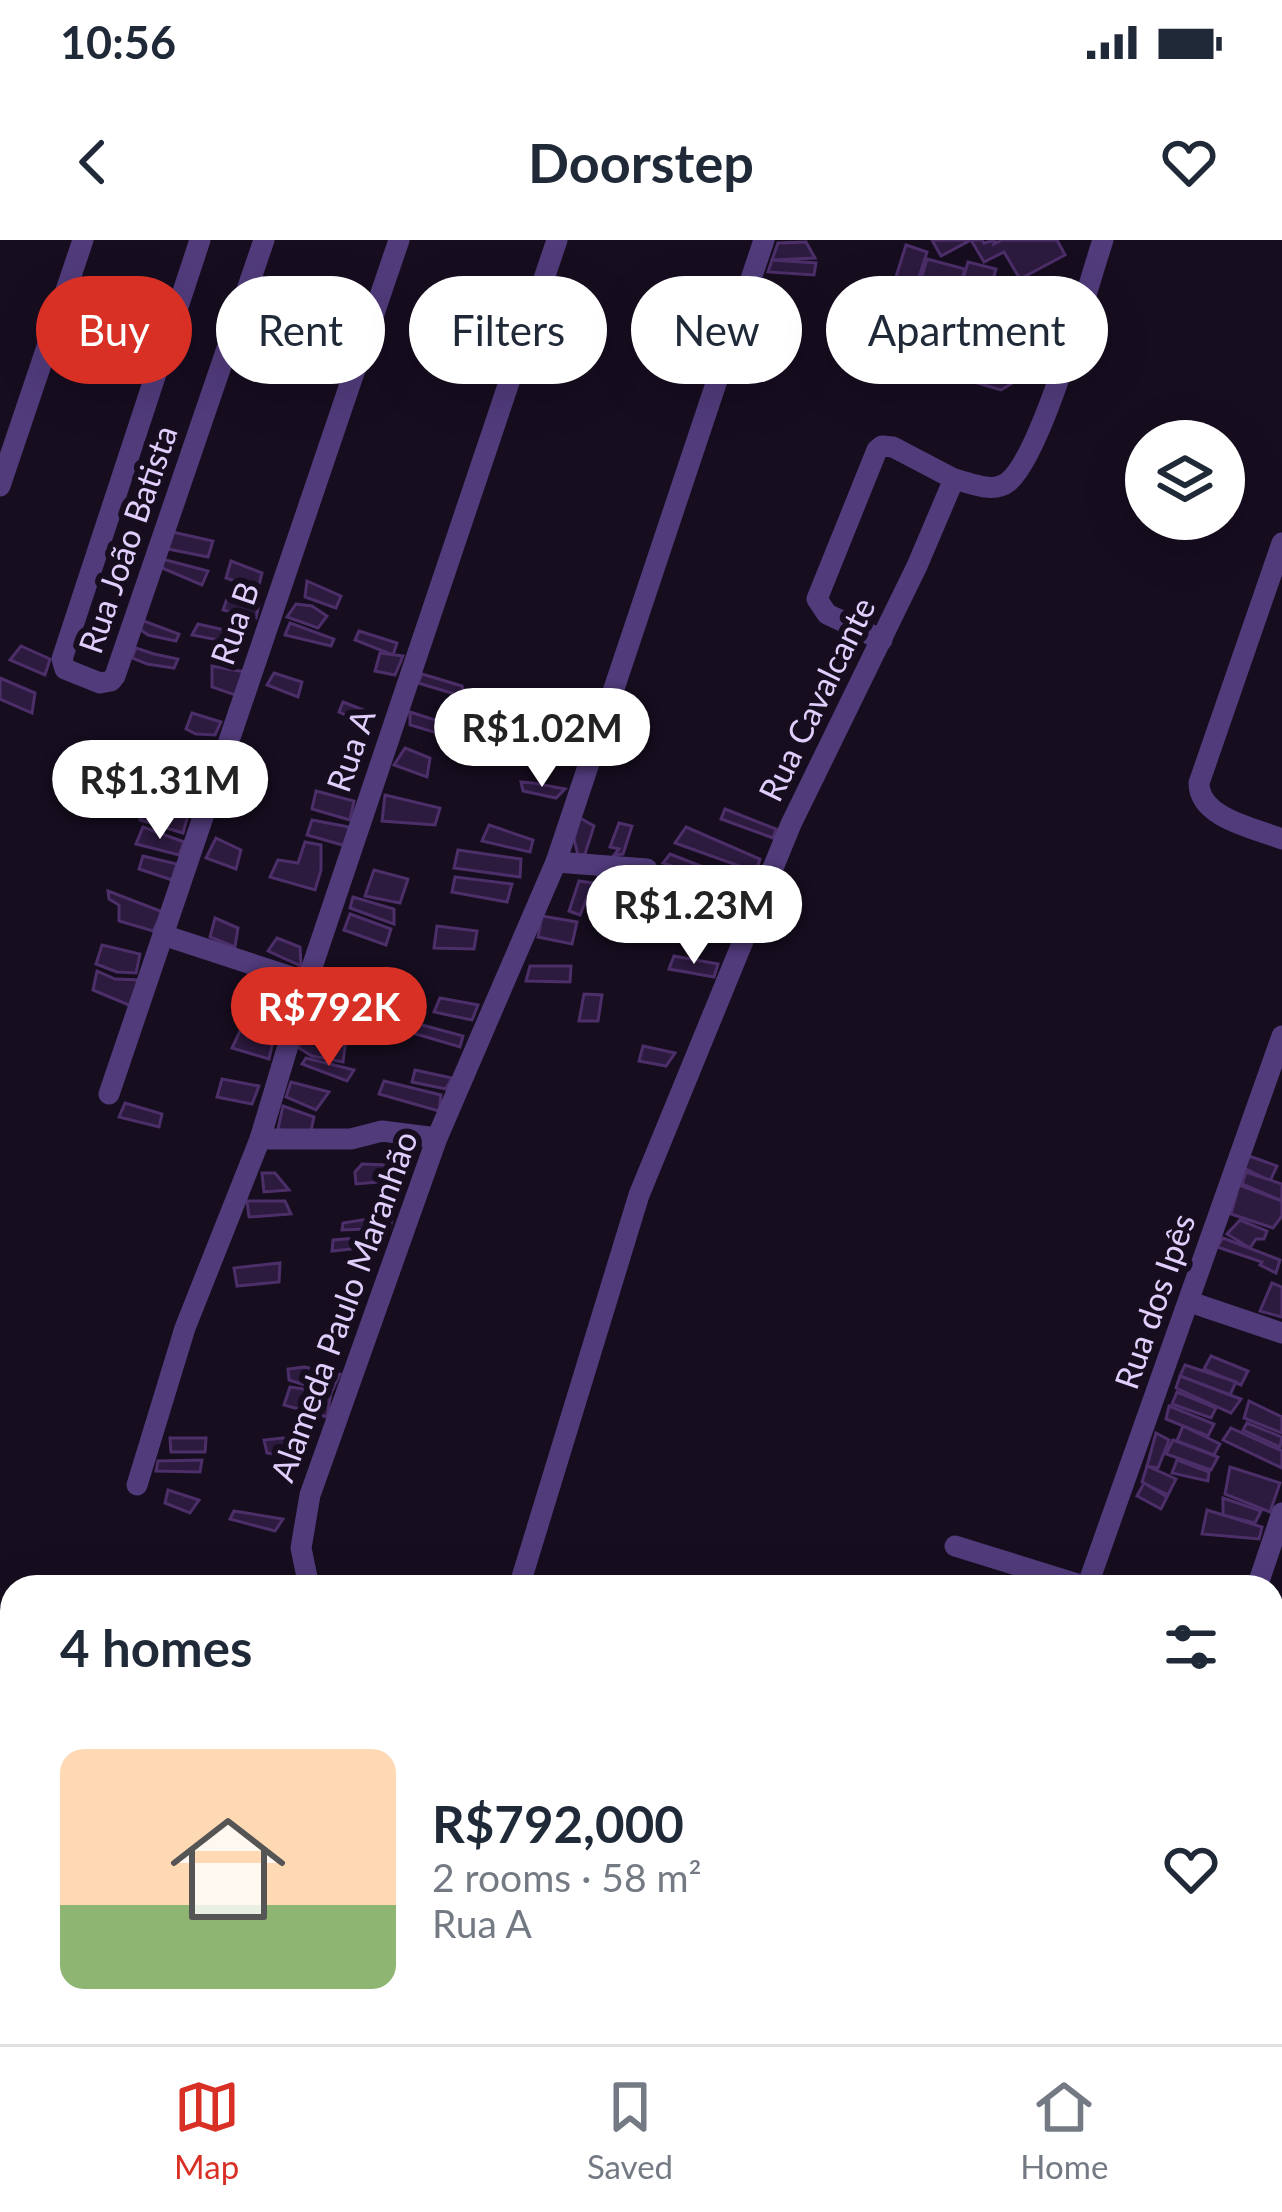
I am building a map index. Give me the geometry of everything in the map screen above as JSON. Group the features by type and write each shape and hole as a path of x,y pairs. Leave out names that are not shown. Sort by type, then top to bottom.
{"street":[{"path":"0,487 83,240"},
{"name":"Rua João Batista","path":"200,240 62,658 70,672 100,682 115,676 264,240"},
{"name":"Rua B","path":"109,1094 399,240"},
{"name":"Rua A","path":"137,1485 185,1328 260,1139 307,982 557,240"},
{"name":"Alameda Paulo Maranhão","path":"307,1575 302,1547 310,1495 437,1138 556,862 764,240"},
{"path":"882,640 827,614 817,598 877,450 893,447 954,479 993,488 1008,482 1050,404 1103,240"},
{"name":"Rua Cavalcante","path":"522,1575 638,1195 791,824 882,640 954,479"},
{"path":"1282,543 1198,784 1199,797 1208,808 1282,839"},
{"path":"556,862 647,869"},
{"path":"163,935 307,982"},
{"name":"Rua dos Ipês","path":"1091,1575 1282,1036"},
{"path":"260,1139 351,1139 382,1131 437,1138"},
{"path":"1190,1302 1282,1334"},
{"path":"1260,1575 1282,1513"},
{"path":"955,1546 1048,1575"}],"building":[{"path":"932,240 971,240 941,256"},
{"path":"971,240 995,240 994,244 1057,240 1065,255 1026,276 1018,276 1004,252 984,262"},
{"path":"806,242 815,258 772,260 778,243"},
{"path":"906,245 927,252 919,276 896,276"},
{"path":"927,259 965,269 963,276 922,276"},
{"path":"772,260 816,263 814,275 768,272"},
{"path":"968,262 996,269 994,276 964,276"},
{"path":"981,384 1011,384 1001,390"},
{"path":"168,531 213,541 208,557 168,549"},
{"path":"162,559 208,571 202,585 162,568"},
{"path":"231,561 262,573 258,589 226,578"},
{"path":"307,581 341,596 336,608 305,597"},
{"path":"227,599 259,604 256,618 223,610"},
{"path":"296,604 312,606 327,616 318,628 287,617"},
{"path":"141,620 179,634 176,641 148,635 137,627"},
{"path":"290,623 334,639 331,646 285,635"},
{"path":"198,624 246,635 244,645 192,635"},
{"path":"359,631 397,643 393,655 355,640"},
{"path":"21,646 50,659 45,675 10,660"},
{"path":"136,648 178,659 174,668 147,664 132,658"},
{"path":"380,653 403,656 395,675 375,671"},
{"path":"212,666 245,672 235,695 212,687"},
{"path":"274,673 302,682 298,697 267,685"},
{"path":"422,674 462,686 465,697 418,683"},
{"path":"0,678 35,693 32,713 0,699"},
{"path":"343,702 374,714 368,725 339,712"},
{"path":"410,712 476,733 474,748 471,743 410,725"},
{"path":"192,713 221,722 215,735 186,729"},
{"path":"498,732 573,743 566,760 498,750"},
{"path":"405,748 430,758 427,777 394,765"},
{"path":"175,755 209,764 203,788 173,779"},
{"path":"521,782 565,789 556,798 523,791"},
{"path":"316,791 354,801 350,820 312,809"},
{"path":"385,795 440,808 435,825 382,821"},
{"path":"142,802 188,815 183,833 140,820"},
{"path":"725,809 776,829 773,838 721,819"},
{"path":"580,818 594,826 585,854 578,855 574,839"},
{"path":"312,820 349,827 346,846 307,835"},
{"path":"619,823 632,826 623,854 614,855 619,849 610,847"},
{"path":"489,825 533,840 530,852 482,841"},
{"path":"143,827 184,842 179,855 136,844"},
{"path":"686,827 760,859 756,872 675,843"},
{"path":"216,838 241,850 236,869 206,858"},
{"path":"305,842 321,845 315,890 270,877 278,860 298,863"},
{"path":"458,850 521,859 520,877 454,868"},
{"path":"670,854 749,885 747,893 663,863"},
{"path":"143,856 177,864 172,880 139,869"},
{"path":"374,870 408,879 400,903 365,896"},
{"path":"598,876 612,883 600,913 591,909"},
{"path":"455,877 512,884 507,902 452,892"},
{"path":"640,877 652,883 642,913 629,908"},
{"path":"622,878 633,882 624,914 610,909"},
{"path":"579,881 593,883 580,915 569,911"},
{"path":"718,888 752,903 743,916 712,908"},
{"path":"108,891 163,912 153,931 119,921 119,905 109,899"},
{"path":"353,897 394,909 394,924 350,908"},
{"path":"350,914 391,929 386,945 344,930"},
{"path":"542,916 577,922 572,944 538,937"},
{"path":"215,918 238,928 235,947 210,937"},
{"path":"437,926 477,931 474,949 434,948"},
{"path":"277,938 300,947 301,966 268,951"},
{"path":"102,945 140,954 136,973 96,964"},
{"path":"674,956 718,964 714,977 669,969"},
{"path":"530,966 571,966 570,982 526,981"},
{"path":"97,971 115,979 140,980 131,1006 93,990"},
{"path":"324,988 369,1005 363,1020 313,1009"},
{"path":"584,994 602,995 598,1021 579,1021"},
{"path":"440,998 478,1005 472,1020 434,1012"},
{"path":"316,1019 359,1028 354,1037 309,1029"},
{"path":"415,1023 463,1036 460,1047 416,1034"},
{"path":"240,1031 273,1041 269,1059 232,1048"},
{"path":"299,1034 345,1046 343,1062 312,1056 299,1048"},
{"path":"643,1046 675,1053 666,1066 639,1061"},
{"path":"306,1058 354,1070 347,1081 302,1064"},
{"path":"415,1070 452,1078 446,1089 412,1082"},
{"path":"222,1079 259,1086 252,1104 217,1097"},
{"path":"384,1081 441,1095 439,1111 379,1094"},
{"path":"291,1082 329,1092 316,1110 286,1097"},
{"path":"125,1103 162,1114 159,1127 119,1117"},
{"path":"283,1106 314,1117 309,1139 278,1129"},
{"path":"1249,1156 1277,1166 1270,1181 1242,1167"},
{"path":"362,1164 386,1165 391,1181 356,1184 355,1172"},
{"path":"1246,1172 1282,1184 1282,1201 1242,1184"},
{"path":"262,1173 275,1173 289,1190 264,1192"},
{"path":"1239,1185 1282,1201 1282,1216 1273,1228 1231,1214"},
{"path":"247,1201 285,1201 291,1214 249,1217"},
{"path":"393,1215 390,1228 342,1230 343,1223"},
{"path":"1240,1220 1267,1231 1264,1239 1256,1239 1250,1248 1227,1234"},
{"path":"370,1237 371,1247 332,1251 333,1240"},
{"path":"1223,1238 1280,1260 1276,1273 1262,1262 1217,1247"},
{"path":"280,1263 279,1282 237,1286 234,1268"},
{"path":"1272,1283 1282,1287 1282,1317 1260,1311"},
{"path":"1211,1356 1248,1371 1241,1385 1204,1369"},
{"path":"1185,1365 1236,1382 1230,1395 1180,1376"},
{"path":"288,1369 340,1374 331,1393 289,1380"},
{"path":"1180,1376 1241,1399 1231,1413 1176,1388"},
{"path":"290,1387 331,1393 327,1417 284,1405"},
{"path":"1177,1392 1216,1408 1211,1418 1172,1404"},
{"path":"1249,1401 1282,1417 1282,1433 1244,1418"},
{"path":"1169,1406 1214,1424 1208,1436 1166,1419"},
{"path":"1247,1423 1282,1437 1280,1447 1243,1430"},
{"path":"1183,1426 1220,1444 1214,1455 1177,1441"},
{"path":"1231,1428 1282,1451 1282,1468 1223,1440"},
{"path":"1156,1433 1169,1440 1158,1468 1147,1466"},
{"path":"170,1438 206,1438 205,1452 171,1452"},
{"path":"264,1440 303,1443 299,1458 267,1453"},
{"path":"1173,1440 1218,1457 1211,1470 1166,1454"},
{"path":"202,1460 200,1472 156,1471 158,1461"},
{"path":"1177,1460 1209,1472 1208,1481 1172,1473"},
{"path":"1147,1466 1176,1479 1168,1495 1142,1482"},
{"path":"1230,1467 1280,1483 1270,1512 1225,1494"},
{"path":"1144,1483 1167,1497 1161,1509 1137,1496"},
{"path":"168,1490 199,1500 190,1513 165,1503"},
{"path":"1223,1498 1261,1511 1255,1523 1223,1515"},
{"path":"1207,1510 1262,1527 1259,1539 1202,1534"},
{"path":"234,1511 283,1519 275,1531 230,1519"}]}
